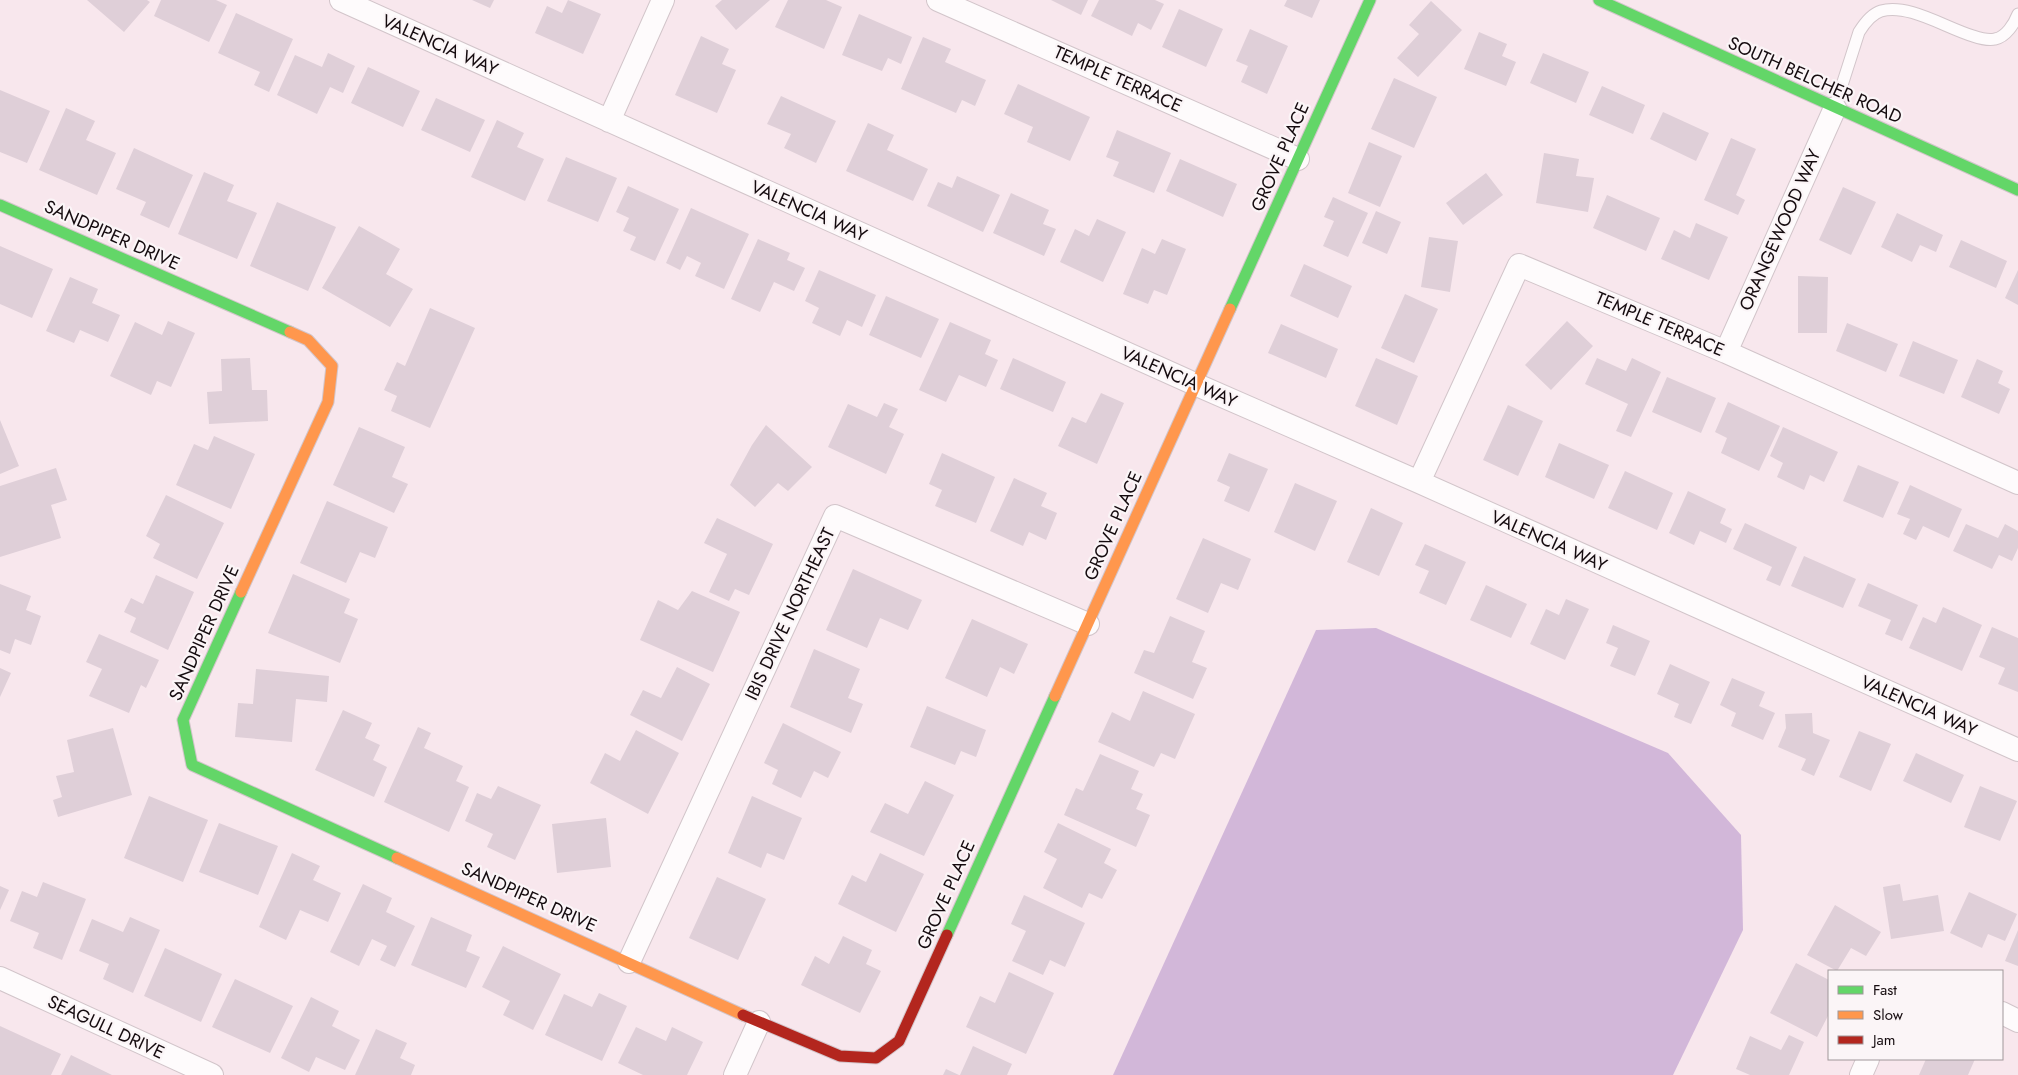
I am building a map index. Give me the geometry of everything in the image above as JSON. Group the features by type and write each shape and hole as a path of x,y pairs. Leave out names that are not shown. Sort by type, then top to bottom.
{"street":[{"name":"VALENCIA WAY","path":"341,0 1197,385 1419,482 2018,750"},
{"path":"609,121 663,0"},
{"name":"TEMPLE TERRACE","path":"938,0 1298,159"},
{"name":"GROVE PLACE","path":"876,1058 899,1041 1370,0"},
{"name":"SOUTH BELCHER ROAD","path":"1599,0 2018,190"},
{"name":"ORANGEWOOD WAY","path":"1726,352 1834,108"},
{"name":"SANDPIPER DRIVE","path":"0,205 308,340 332,366 328,402 184,720 192,765 759,1022 840,1056 876,1058"},
{"name":"TEMPLE TERRACE","path":"1419,482 1519,265 1726,352 2018,483"},
{"name":"IBIS DRIVE NORTHEAST","path":"629,962 835,516 1088,624"},
{"name":"SEAGULL DRIVE","path":"0,978 212,1075"},
{"path":"2003,1014 2018,1021"},
{"path":"735,1075 759,1022"},
{"path":"1861,1075 1868,1060"}],"lane":[{"path":"1834,108 1859,32 1866,22 1879,12 1891,10 1913,13 1983,39 1996,39 2007,32 2018,14"}],"shaded area":[{"path":"1376,628 1668,753 1741,835 1743,930 1673,1075 1113,1075 1316,630"}],"building":[{"path":"87,0 147,0 150,2 124,32"},
{"path":"161,0 216,0 227,5 209,42 154,16"},
{"path":"472,0 494,0 490,8"},
{"path":"568,0 601,14 583,54 535,33 547,6 562,13"},
{"path":"722,0 770,0 736,30 715,6"},
{"path":"788,0 826,0 842,7 824,49 775,27"},
{"path":"1051,0 1088,0 1081,15"},
{"path":"1099,0 1155,0 1164,4 1151,30 1138,23 1132,36 1091,16"},
{"path":"1287,0 1320,0 1312,18 1284,6"},
{"path":"1431,1 1462,30 1418,77 1397,58 1419,34 1409,25"},
{"path":"1179,9 1223,29 1206,67 1162,47"},
{"path":"236,13 293,39 269,92 254,85 260,72 218,53"},
{"path":"859,14 912,37 901,64 888,58 882,71 842,55"},
{"path":"1250,29 1288,46 1267,94 1241,82 1248,66 1236,61"},
{"path":"1479,32 1507,44 1502,56 1516,62 1506,86 1464,69"},
{"path":"701,36 729,49 722,64 736,70 717,113 675,95"},
{"path":"923,37 951,49 945,62 986,80 975,106 962,100 956,113 901,89"},
{"path":"328,53 355,66 343,93 330,87 317,114 277,95 295,55 322,67"},
{"path":"1543,53 1589,72 1576,103 1530,83"},
{"path":"368,67 420,91 403,127 351,103"},
{"path":"1394,78 1437,97 1414,148 1371,129"},
{"path":"1018,84 1090,117 1070,161 1027,142 1033,127 1004,114"},
{"path":"1602,86 1645,105 1633,134 1589,115"},
{"path":"0,90 50,111 27,163 0,152"},
{"path":"781,96 836,121 816,163 784,148 791,134 767,124"},
{"path":"436,98 485,120 470,152 421,130"},
{"path":"66,108 95,121 86,140 116,153 97,195 39,170"},
{"path":"1663,112 1709,133 1696,161 1650,139"},
{"path":"497,120 524,133 517,147 544,159 525,201 471,177"},
{"path":"868,123 894,135 887,150 928,169 913,201 846,171"},
{"path":"1117,130 1171,153 1154,193 1113,176 1119,162 1106,157"},
{"path":"1731,138 1756,149 1736,195 1745,200 1738,215 1704,200"},
{"path":"1369,142 1402,156 1380,207 1348,193"},
{"path":"134,148 193,175 169,228 140,215 146,202 116,189"},
{"path":"1544,153 1579,159 1576,176 1594,178 1588,212 1536,203"},
{"path":"566,157 617,178 598,222 547,201"},
{"path":"1180,159 1237,184 1223,217 1166,191"},
{"path":"204,172 234,185 227,201 257,213 237,259 178,234"},
{"path":"1486,173 1503,195 1463,225 1446,203"},
{"path":"957,176 1000,195 983,232 927,206 938,182 952,188"},
{"path":"628,186 679,209 655,261 630,250 636,237 623,231 629,218 616,212"},
{"path":"1843,187 1876,202 1851,255 1819,240"},
{"path":"1011,193 1049,210 1043,224 1056,229 1044,256 993,233"},
{"path":"1607,195 1660,218 1646,251 1593,228"},
{"path":"1333,197 1368,213 1348,257 1323,246 1334,221 1324,217"},
{"path":"277,202 336,227 308,291 250,266"},
{"path":"691,208 749,234 724,289 695,276 701,263 687,256 680,270 666,263"},
{"path":"1376,211 1401,222 1387,254 1362,243"},
{"path":"1897,213 1943,235 1936,252 1920,245 1912,262 1881,247"},
{"path":"1097,219 1126,232 1103,282 1060,262 1075,229 1089,236"},
{"path":"1696,223 1728,237 1709,280 1661,259 1674,230 1690,238"},
{"path":"359,226 400,249 386,274 413,289 390,327 322,288"},
{"path":"1429,237 1458,241 1450,292 1421,287"},
{"path":"758,239 790,253 787,260 805,268 794,291 774,282 760,312 731,299"},
{"path":"1162,239 1186,249 1167,295 1154,290 1148,304 1123,294 1142,248 1155,254"},
{"path":"1961,240 2007,261 1996,288 1949,267"},
{"path":"0,246 53,269 32,318 0,304"},
{"path":"1304,264 1352,286 1338,318 1290,296"},
{"path":"819,270 876,295 862,327 847,320 840,336 812,323 819,308 805,301"},
{"path":"2018,270 2018,305 2005,298"},
{"path":"1798,276 1828,277 1827,333 1798,333"},
{"path":"70,277 98,289 92,303 120,315 108,342 80,330 74,343 46,331"},
{"path":"1405,294 1438,309 1414,363 1381,348"},
{"path":"886,296 939,319 921,358 869,335"},
{"path":"430,308 475,328 430,428 391,411 397,396 384,390 397,362 405,366"},
{"path":"168,321 195,333 171,387 157,381 151,395 110,376 135,322 162,335"},
{"path":"1567,321 1593,346 1551,390 1525,365"},
{"path":"950,322 991,340 985,354 998,360 986,387 959,375 946,402 919,390"},
{"path":"1847,323 1898,344 1886,372 1836,351"},
{"path":"1281,324 1338,349 1326,378 1268,353"},
{"path":"1913,341 1958,360 1944,394 1899,376"},
{"path":"250,358 252,390 267,390 268,421 209,424 207,392 222,391 221,359"},
{"path":"1013,358 1066,382 1053,412 1000,389"},
{"path":"1376,358 1418,376 1397,425 1355,406"},
{"path":"1597,358 1626,371 1632,358 1661,372 1631,437 1616,431 1628,404 1585,384"},
{"path":"1977,359 2003,371 1998,383 2010,389 1999,414 1961,397"},
{"path":"1667,377 1716,398 1701,433 1652,412"},
{"path":"1101,393 1124,403 1097,464 1058,446 1072,417 1086,423"},
{"path":"1728,402 1780,426 1759,471 1721,453 1727,438 1715,432"},
{"path":"884,403 898,409 889,427 904,434 886,474 828,447 848,404 877,417"},
{"path":"1508,405 1543,421 1518,476 1483,460"},
{"path":"0,420 19,466 0,474"},
{"path":"766,425 812,467 788,491 778,483 755,507 730,485 752,445"},
{"path":"359,427 405,447 392,477 408,484 394,513 333,485"},
{"path":"1783,427 1838,452 1824,482 1810,475 1804,490 1777,477 1783,463 1770,456"},
{"path":"214,436 255,454 231,509 176,485 194,444 208,450"},
{"path":"1559,443 1609,465 1594,499 1545,477"},
{"path":"942,453 995,477 976,523 935,506 942,490 929,484"},
{"path":"1229,453 1268,469 1249,512 1224,501 1230,487 1217,481"},
{"path":"1858,465 1899,482 1883,518 1843,501"},
{"path":"56,468 67,500 51,505 61,538 0,557 0,486"},
{"path":"1625,471 1673,493 1657,530 1608,508"},
{"path":"1014,478 1047,493 1041,506 1057,513 1046,540 1029,532 1023,546 990,531"},
{"path":"1295,483 1337,501 1315,551 1274,532"},
{"path":"1910,485 1962,509 1949,538 1923,526 1916,540 1903,534 1910,519 1897,514"},
{"path":"1688,491 1726,509 1720,523 1732,529 1726,543 1700,531 1694,545 1669,533"},
{"path":"166,495 224,523 197,579 153,558 160,544 146,536"},
{"path":"327,501 388,527 375,558 360,552 346,583 300,563"},
{"path":"1371,508 1403,523 1379,576 1347,562"},
{"path":"717,518 773,544 749,595 735,589 729,601 709,592 727,554 704,543"},
{"path":"1745,523 1797,547 1780,586 1766,580 1772,567 1733,549"},
{"path":"1966,524 1998,538 2005,524 2018,531 2018,548 2012,561 1999,555 1992,569 1953,551"},
{"path":"1203,538 1251,559 1238,590 1221,583 1208,613 1176,599"},
{"path":"1425,544 1466,562 1446,605 1419,593 1429,571 1415,565"},
{"path":"1804,556 1856,579 1843,608 1791,586"},
{"path":"853,569 922,600 908,630 880,618 867,648 826,630"},
{"path":"293,574 350,599 344,613 358,619 340,663 268,633"},
{"path":"156,575 194,592 168,650 130,632 136,618 124,612 131,598 143,604"},
{"path":"1868,583 1918,605 1902,641 1885,634 1891,620 1858,606"},
{"path":"0,584 31,596 26,610 41,616 31,645 15,639 10,654 0,650"},
{"path":"1486,585 1527,604 1511,638 1470,620"},
{"path":"692,591 740,612 713,672 640,640 658,600 678,610"},
{"path":"1566,599 1589,609 1565,660 1530,644 1546,609 1559,615"},
{"path":"1943,607 1982,625 1962,671 1909,648 1923,617 1936,623"},
{"path":"1170,616 1205,631 1192,662 1207,668 1193,699 1134,673 1144,650 1154,653"},
{"path":"972,619 1028,644 1014,674 1000,667 987,697 945,678"},
{"path":"1613,625 1650,641 1635,676 1610,666 1618,648 1606,643"},
{"path":"1992,627 2018,638 2018,692 1998,684 2005,668 1979,657"},
{"path":"99,634 159,660 146,688 141,685 129,713 89,696 102,669 86,662"},
{"path":"814,649 860,669 848,698 863,704 851,733 790,707"},
{"path":"1670,664 1710,682 1691,724 1674,717 1679,704 1657,694"},
{"path":"677,667 710,684 682,741 630,715 643,690 661,698"},
{"path":"0,668 11,673 0,697"},
{"path":"256,669 329,676 327,702 296,699 292,742 235,737 238,703 253,704"},
{"path":"1732,678 1765,692 1759,706 1775,713 1763,740 1731,726 1736,713 1720,705"},
{"path":"1143,691 1195,714 1175,759 1161,753 1154,767 1098,742 1112,712 1130,721"},
{"path":"927,706 986,730 976,757 961,751 955,765 910,747"},
{"path":"343,710 372,723 365,738 380,745 373,760 387,767 374,797 315,770"},
{"path":"1812,713 1813,733 1830,740 1814,776 1801,770 1806,759 1778,747 1786,728 1785,714"},
{"path":"783,723 841,752 828,778 814,771 801,798 772,784 778,770 764,763"},
{"path":"418,727 431,733 424,748 463,766 456,781 469,787 449,832 384,802"},
{"path":"113,728 132,795 58,817 53,800 62,797 56,776 74,772 67,740"},
{"path":"636,730 679,753 648,814 590,783 605,753 620,761"},
{"path":"1859,731 1891,744 1871,791 1839,777"},
{"path":"1916,753 1964,775 1951,803 1903,781"},
{"path":"1100,754 1139,771 1131,789 1143,794 1136,809 1150,815 1136,847 1064,815 1076,788 1083,791"},
{"path":"925,781 954,795 924,856 870,832 885,803 908,814"},
{"path":"498,786 541,805 515,860 487,847 493,834 465,821 477,793 491,799"},
{"path":"1980,786 2017,801 2000,841 1964,827"},
{"path":"149,796 208,820 183,882 124,858"},
{"path":"752,796 802,818 784,860 767,853 761,868 728,853"},
{"path":"606,818 611,867 557,873 552,824"},
{"path":"219,823 278,846 258,895 199,872"},
{"path":"1058,823 1111,849 1104,863 1117,870 1102,899 1089,893 1082,908 1043,888 1057,859 1044,852"},
{"path":"292,853 320,866 313,880 341,893 328,922 300,910 286,940 259,927"},
{"path":"880,853 924,874 896,932 838,904 852,875 866,882"},
{"path":"717,877 766,899 738,960 689,938"},
{"path":"43,882 86,899 62,960 33,948 39,933 10,921 22,891 37,897"},
{"path":"363,884 392,898 386,912 415,926 395,967 380,960 387,946 372,939 359,966 330,952"},
{"path":"1900,884 1903,901 1938,895 1944,931 1891,939 1883,887"},
{"path":"0,886 9,890 0,910"},
{"path":"1969,892 2017,914 2005,941 1988,934 1982,948 1950,933"},
{"path":"1024,895 1085,923 1065,967 1050,960 1043,975 1012,961 1026,931 1011,924"},
{"path":"1835,905 1881,932 1866,956 1851,948 1838,970 1807,955"},
{"path":"130,917 160,930 133,993 103,979 109,964 79,951 92,919 123,932"},
{"path":"431,917 472,935 466,951 480,957 466,988 411,965"},
{"path":"2018,930 2018,966 2005,961"},
{"path":"843,936 872,950 866,964 881,971 860,1013 801,985 815,956 829,964"},
{"path":"503,946 561,974 533,1030 503,1015 510,1001 482,987"},
{"path":"165,948 222,974 201,1022 144,996"},
{"path":"1796,963 1828,979 1828,1016 1817,1037 1770,1013"},
{"path":"1009,972 1054,993 1026,1054 966,1027 980,996 995,1003"},
{"path":"235,979 293,1006 270,1053 212,1027"},
{"path":"599,993 627,1006 602,1061 545,1035 564,994 592,1007"},
{"path":"311,997 339,1011 332,1026 360,1040 345,1070 316,1057 309,1072 281,1058"},
{"path":"0,1026 61,1054 51,1075 0,1075"},
{"path":"636,1027 666,1041 672,1027 703,1042 687,1075 643,1075 618,1063"},
{"path":"376,1029 407,1043 400,1058 415,1065 411,1075 355,1075"},
{"path":"1789,1035 1804,1042 1789,1075 1750,1075 1736,1069 1750,1036 1781,1050"},
{"path":"973,1046 1012,1064 1007,1075 960,1075"},
{"path":"71,1055 112,1075 61,1075"},
{"path":"1926,1060 1975,1060 1968,1075 1919,1075"},
{"path":"946,1069 959,1075 943,1075"}],"traffic: fast":[{"path":"1230,309 1370,0"},
{"path":"1599,0 2018,190"},
{"path":"0,205 290,332"},
{"path":"241,592 183,720 192,765 397,858"},
{"path":"947,935 1055,696"}],"traffic: slow":[{"path":"1055,696 1230,309"},
{"path":"241,592 328,402 332,366 308,340 290,332"},
{"path":"397,858 743,1015"}],"traffic: jam":[{"path":"743,1015 840,1056 876,1058 899,1041 947,935"}]}
